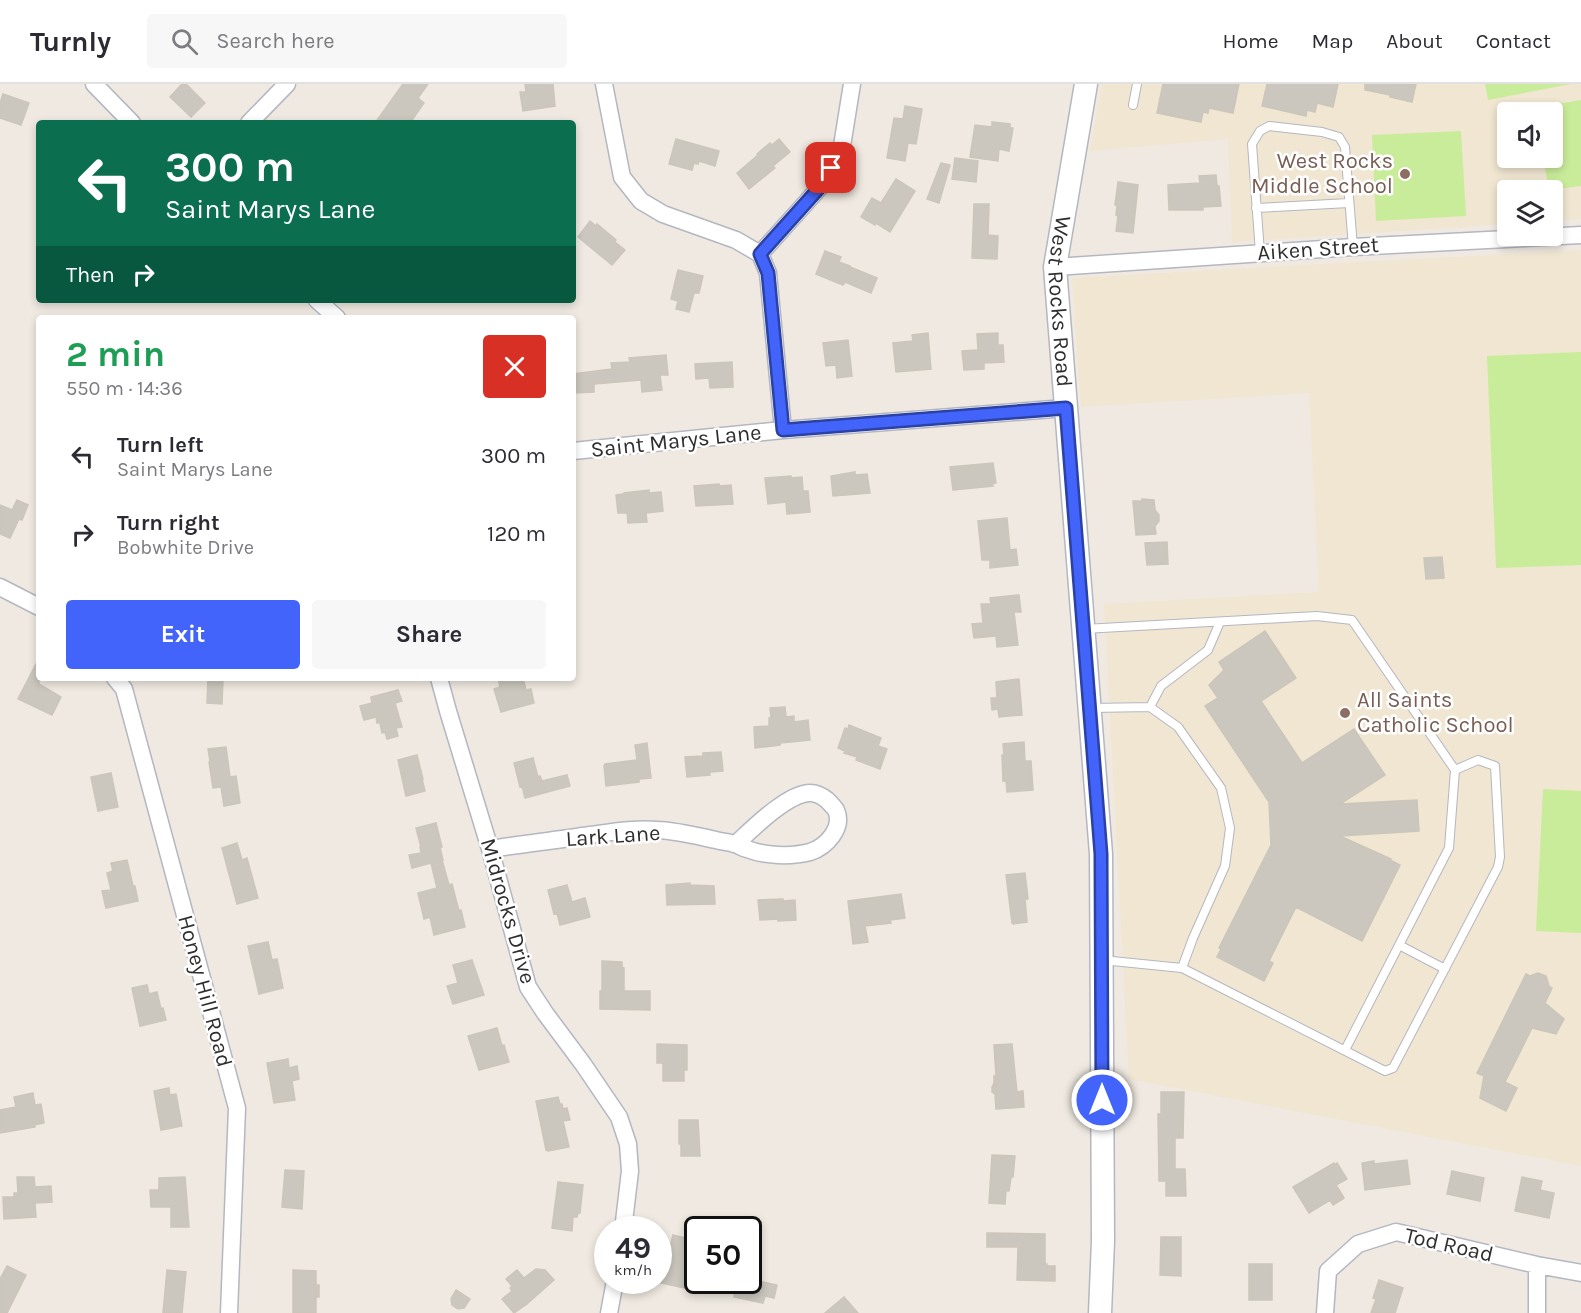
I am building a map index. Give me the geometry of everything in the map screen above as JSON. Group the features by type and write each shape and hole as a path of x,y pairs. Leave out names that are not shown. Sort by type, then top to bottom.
{"main road":[{"name":"West Rocks Road","path":"1086,84 1055,267 1101,854 1103,1241 1100,1313"}],"street":[{"path":"94,84 129,120"},
{"path":"252,120 287,84"},
{"path":"604,84 622,177 641,201 663,214 736,240 760,254 768,273 783,430"},
{"path":"760,254 821,186 831,168 842,146 852,84"},
{"name":"Aiken Street","path":"1055,267 1353,247 1581,235"},
{"path":"320,303 334,315"},
{"name":"Saint Marys Lane","path":"576,451 783,430 1066,408"},
{"path":"0,587 36,605"},
{"name":"Honey Hill Road","path":"117,681 124,689 237,1108 229,1313"},
{"name":"Midrocks Drive","path":"440,681 528,987 619,1117 628,1144 630,1171 625,1216"},
{"name":"Lark Lane","path":"490,849 631,830 656,830 685,833 736,844 762,854 794,854 810,852 829,840 838,821 837,813 823,797 813,793 804,794 790,800 766,817 736,844"},
{"name":"Tod Road","path":"1325,1313 1328,1271 1358,1244 1396,1232 1581,1273"},
{"path":"1537,1313 1538,1265"},
{"path":"609,1313 613,1294"}],"lane":[{"path":"1133,105 1137,84"},
{"path":"1260,253 1252,144 1260,131 1269,126 1322,132 1339,137 1345,147 1353,247"},
{"path":"1257,208 1349,202"},
{"path":"1083,629 1317,616 1352,620 1455,770 1449,848 1345,1050"},
{"path":"1150,707 1161,686 1208,650 1220,622"},
{"path":"1089,708 1150,707 1178,727 1221,788 1230,828 1226,866 1182,968"},
{"path":"1101,960 1182,968 1385,1071 1393,1068 1498,867 1500,857 1495,766 1478,760 1455,770"},
{"path":"1399,945 1445,969"}],"shaded area":[{"name":"West Rocks Middle School","path":"1102,84 1581,84 1581,219 1563,220 1563,180 1497,180 1497,225 1232,242 1228,139 1090,151"},
{"name":"All Saints Catholic School","path":"1581,250 1581,1166 1129,1079 1104,604 1319,592 1309,393 1081,407 1072,278"}],"green space":[{"path":"1485,84 1571,84 1488,100"},
{"path":"1581,100 1581,186 1563,188 1563,180 1547,180 1545,168 1563,168 1563,103"},
{"path":"1461,131 1466,216 1376,221 1372,135"},
{"path":"1581,352 1581,565 1496,568 1487,356"},
{"path":"1543,789 1581,791 1581,933 1536,931"}],"building":[{"path":"182,84 186,84 205,103 191,117 170,97"},
{"path":"403,84 428,84 418,98 424,103 412,120 377,120"},
{"path":"525,84 553,84 555,106 523,111 520,92 526,92"},
{"path":"1163,84 1239,84 1233,113 1209,108 1208,113 1203,112 1201,122 1157,113"},
{"path":"1267,84 1338,84 1333,107 1317,103 1315,112 1307,110 1306,116 1262,106"},
{"path":"1365,84 1416,84 1412,102 1365,90"},
{"path":"3,94 29,103 21,125 0,118 0,103"},
{"path":"905,106 922,109 916,144 908,143 905,161 887,158 894,118 903,119"},
{"path":"992,122 1010,124 1010,128 1013,128 1009,151 999,149 998,161 970,157 975,125 992,127"},
{"path":"676,139 719,151 715,166 699,161 698,164 694,163 692,170 669,164"},
{"path":"779,139 790,152 773,166 775,168 749,189 737,173 770,143 772,145"},
{"path":"955,158 978,161 976,182 952,179"},
{"path":"941,163 950,165 939,203 927,199"},
{"path":"1216,175 1221,206 1203,207 1203,210 1169,210 1168,185 1200,183 1199,176"},
{"path":"896,179 915,191 890,232 861,217 872,198 881,203"},
{"path":"1118,182 1138,185 1133,233 1116,231 1118,216 1116,215 1117,205 1115,205"},
{"path":"974,204 989,204 988,235 998,236 997,259 972,258"},
{"path":"590,221 596,226 597,224 625,250 612,265 578,237"},
{"path":"825,251 841,257 839,262 877,278 871,293 845,282 843,285 816,274"},
{"path":"678,270 703,276 699,293 694,293 689,312 676,309 678,301 671,299"},
{"path":"928,333 931,369 896,372 893,343 913,341 912,335"},
{"path":"998,333 998,345 1003,345 1004,362 984,363 984,369 964,370 962,351 978,350 977,334"},
{"path":"848,340 852,376 837,378 836,365 826,366 823,343"},
{"path":"666,355 668,375 660,375 662,390 642,392 641,380 594,384 594,392 576,393 576,374 612,369 611,363 630,362 629,358"},
{"path":"732,362 733,387 710,388 709,378 696,379 695,364"},
{"path":"993,463 996,483 992,484 993,486 953,490 950,467"},
{"path":"855,472 855,475 867,474 870,493 833,496 831,476"},
{"path":"791,476 791,478 802,477 803,491 808,491 810,512 787,514 786,502 768,504 765,478"},
{"path":"719,484 720,486 731,485 733,504 696,506 694,486"},
{"path":"649,490 649,493 661,492 663,511 646,513 647,522 628,523 627,513 618,513 616,495"},
{"path":"1142,499 1154,500 1155,510 1159,515 1159,521 1155,526 1156,534 1136,535 1133,501 1142,501"},
{"path":"17,500 28,505 22,520 19,519 10,538 0,534 0,505 12,510"},
{"path":"1007,518 1010,550 1016,549 1018,565 990,568 990,560 982,560 978,521"},
{"path":"1167,542 1168,564 1147,565 1145,543"},
{"path":"1442,557 1444,578 1426,579 1424,558"},
{"path":"1019,595 1021,612 1014,612 1018,645 997,647 996,636 974,638 972,624 983,623 981,604 991,604 990,598"},
{"path":"1265,631 1296,678 1261,701 1302,763 1354,729 1385,775 1340,804 1417,800 1419,831 1340,836 1400,865 1362,941 1296,907 1269,961 1273,963 1264,981 1217,957 1221,949 1219,948 1271,845 1269,802 1205,706 1218,698 1209,685 1224,670 1219,662"},
{"path":"36,664 36,681 61,697 52,715 18,699"},
{"path":"1019,679 1022,715 999,717 998,709 992,710 991,698 997,698 996,682"},
{"path":"208,681 223,681 222,704 207,703"},
{"path":"499,681 524,681 526,690 531,689 534,703 501,712 494,689 500,687"},
{"path":"398,690 402,701 395,703 402,727 396,728 398,736 387,739 376,717 364,720 360,706 372,703 371,697"},
{"path":"785,707 786,717 794,716 794,722 808,720 810,740 755,748 754,727 769,726 770,708"},
{"path":"849,725 881,738 878,746 887,749 880,769 856,760 857,757 844,753 845,751 838,748 845,728 848,729"},
{"path":"1024,742 1025,761 1031,761 1033,790 1007,792 1006,780 1003,781 1003,744"},
{"path":"647,743 651,778 639,779 639,782 606,786 605,764 637,760 635,745"},
{"path":"226,747 230,777 236,776 240,803 224,806 221,787 213,788 208,749"},
{"path":"721,752 723,771 710,772 710,775 687,777 685,757"},
{"path":"417,755 425,791 406,796 398,760"},
{"path":"533,758 538,777 540,776 542,781 567,775 570,786 525,798 514,763"},
{"path":"111,773 118,807 98,811 91,777"},
{"path":"436,823 442,847 440,847 442,860 465,927 434,935 430,917 424,919 418,893 437,888 431,863 412,868 409,855 421,853 416,828"},
{"path":"237,843 242,860 247,858 258,898 237,904 222,848"},
{"path":"127,860 138,901 106,908 102,891 111,890 107,873 113,871 111,863"},
{"path":"1025,873 1028,899 1025,899 1027,922 1013,924 1006,875"},
{"path":"690,883 690,885 714,886 715,904 667,905 666,885"},
{"path":"567,885 572,902 585,898 590,917 560,925 557,913 554,914 548,890"},
{"path":"901,894 905,918 890,920 891,923 865,926 868,942 853,944 848,901"},
{"path":"783,899 783,901 795,900 796,920 760,920 758,900"},
{"path":"268,942 272,960 277,959 283,988 259,994 248,946"},
{"path":"472,960 484,995 453,1004 447,986 458,983 453,965"},
{"path":"602,961 622,962 624,991 650,991 650,1010 600,1009"},
{"path":"1538,973 1546,976 1552,988 1545,1003 1564,1019 1556,1034 1532,1028 1505,1082 1517,1088 1506,1111 1480,1098 1484,1076 1477,1073 1526,974 1530,976"},
{"path":"147,985 149,994 157,992 166,1020 140,1026 132,988"},
{"path":"497,1028 509,1062 479,1070 468,1036"},
{"path":"657,1044 687,1045 687,1070 684,1070 684,1081 663,1081 663,1063 657,1063"},
{"path":"1012,1044 1017,1092 1023,1091 1024,1107 996,1109 995,1094 992,1092 994,1076 996,1076 994,1045"},
{"path":"288,1059 289,1068 297,1066 299,1079 292,1081 295,1100 274,1103 267,1063"},
{"path":"169,1088 170,1095 176,1094 182,1126 161,1130 154,1091"},
{"path":"1161,1092 1184,1092 1183,1138 1175,1138 1175,1169 1185,1169 1186,1196 1166,1196 1166,1181 1159,1181 1158,1114 1161,1114"},
{"path":"33,1093 35,1105 41,1104 44,1123 34,1125 35,1127 0,1133 0,1110 16,1107 14,1097"},
{"path":"558,1097 563,1109 567,1108 570,1120 563,1121 569,1147 548,1151 536,1101"},
{"path":"679,1120 698,1120 700,1156 681,1156"},
{"path":"992,1155 1015,1156 1013,1177 1011,1177 1009,1191 1006,1191 1005,1204 989,1203"},
{"path":"1407,1160 1410,1184 1365,1190 1362,1163"},
{"path":"1334,1163 1335,1165 1337,1163 1347,1179 1336,1185 1344,1198 1333,1205 1330,1200 1309,1213 1293,1187"},
{"path":"285,1170 304,1171 302,1209 282,1207"},
{"path":"1452,1171 1484,1178 1480,1201 1447,1194"},
{"path":"17,1177 34,1177 35,1187 51,1186 52,1202 35,1203 36,1217 4,1219 3,1197 14,1197 14,1193 18,1193"},
{"path":"185,1177 189,1227 171,1227 171,1207 151,1207 150,1190 159,1190 159,1178"},
{"path":"1522,1177 1542,1181 1540,1190 1554,1193 1549,1218 1515,1211"},
{"path":"558,1182 583,1185 580,1213 577,1217 573,1217 572,1231 552,1228"},
{"path":"987,1233 1045,1234 1045,1264 1055,1266 1055,1281 1017,1280 1018,1247 987,1247"},
{"path":"673,1235 684,1238 684,1288 672,1285"},
{"path":"1161,1237 1181,1237 1181,1276 1160,1275"},
{"path":"1249,1264 1272,1264 1272,1300 1249,1300"},
{"path":"7,1266 26,1275 7,1313 0,1313 0,1279"},
{"path":"536,1269 545,1270 554,1280 514,1313 502,1299 512,1291 510,1288 512,1286 506,1279 517,1270 524,1278"},
{"path":"167,1270 186,1272 182,1313 163,1313"},
{"path":"293,1270 316,1271 319,1297 316,1297 316,1313 293,1313"},
{"path":"1379,1280 1403,1288 1395,1313 1371,1313"},
{"path":"762,1282 777,1285 774,1298 765,1296 763,1303 734,1297 735,1294 762,1294"},
{"path":"456,1290 470,1299 464,1308 458,1309 452,1305 451,1299"},
{"path":"844,1297 858,1313 825,1313"}],"place":[{"name":"West Rocks Middle School","path":"1405,174"},
{"name":"All Saints Catholic School","path":"1345,713"}],"route":[{"path":"831,168 821,186 760,254 768,273 783,430 1066,408 1101,854 1102,1100"}]}
